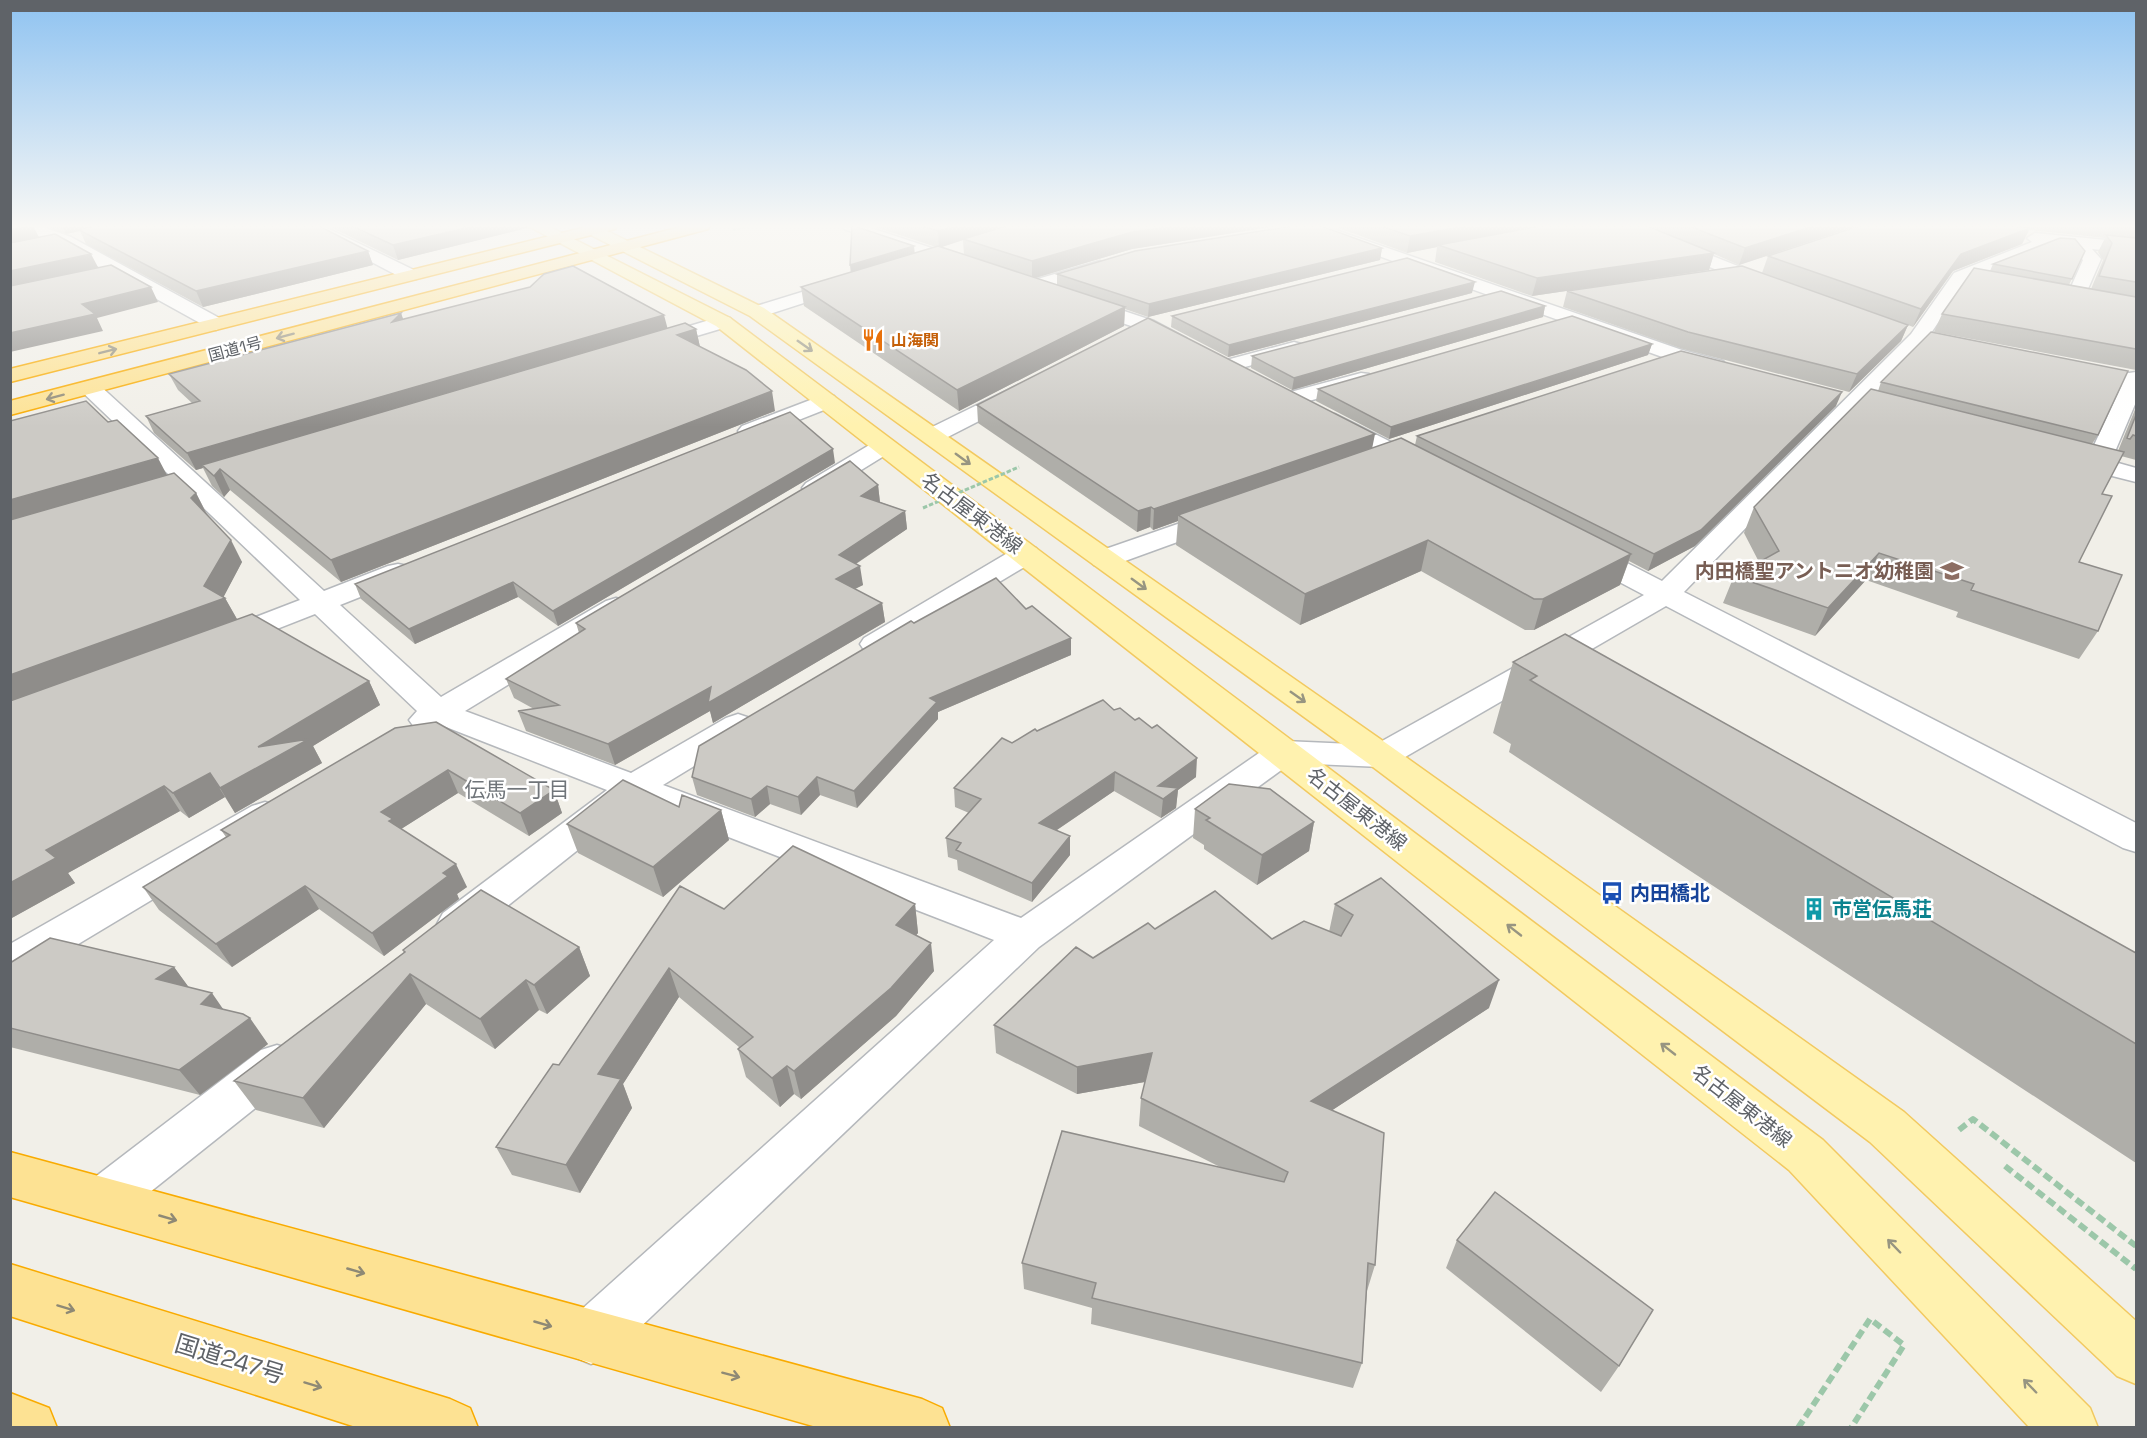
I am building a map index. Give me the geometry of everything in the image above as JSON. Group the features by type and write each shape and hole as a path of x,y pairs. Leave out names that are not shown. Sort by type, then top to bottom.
{"highway":[{"name":"国道1号","path":"10,376 338,293"},
{"name":"国道1号","path":"10,408 89,388 409,293"},
{"path":"10,1174 922,1428"},
{"name":"国道247号","path":"10,1290 450,1428"},
{"path":"10,1421 29,1428"}],"main road":[{"name":"名古屋東港線","path":"682,293 1026,554 1806,1155 2070,1428"},
{"name":"名古屋東港線","path":"718,293 757,312 1381,756 1887,1127 2136,1357"}],"street":[{"path":"160,293 216,324"},
{"path":"757,312 816,293"},
{"path":"1044,293 1210,358 1275,391 1401,448 1440,476"},
{"path":"1462,303 1500,293"},
{"path":"1500,293 1530,304 1567,308 1675,355 1732,370"},
{"path":"591,1337 1025,936 1284,752 1381,756 1665,595 1919,337 1949,293"},
{"path":"2075,298 2077,293"},
{"path":"2052,294 2096,302"},
{"path":"1531,329 1567,308"},
{"path":"1136,331 1177,318"},
{"path":"627,351 723,322"},
{"path":"1210,358 1312,343"},
{"path":"1640,366 1675,355"},
{"path":"2055,365 2136,380 2097,465"},
{"path":"1275,391 1375,375"},
{"path":"932,436 1032,384"},
{"path":"89,388 439,713 1025,936"},
{"path":"732,438 826,401"},
{"path":"790,502 884,446"},
{"path":"1366,466 1401,448"},
{"path":"2051,453 2136,475"},
{"path":"1104,559 1246,509"},
{"path":"1562,541 2136,839"},
{"path":"841,664 1026,554"},
{"path":"198,649 421,563"},
{"path":"398,737 639,593"},
{"path":"426,948 634,787 770,706"},
{"path":"10,964 286,803"},
{"path":"103,1200 304,1043"}],"path":[{"path":"923,508 1019,467"},
{"path":"1969,1137 1959,1130 1973,1119 2136,1246"},
{"path":"1997,1159 2136,1269"},
{"path":"1798,1428 1870,1319 1904,1345 1851,1428"}],"building":[{"path":"10,293 126,293 82,304 95,314 10,333"},
{"path":"506,293 623,293 664,315 187,453 146,416 200,401 169,374 401,313 392,322"},
{"path":"810,293 1082,293 1125,307 957,390"},
{"path":"1116,293 1194,293 1149,304"},
{"path":"1265,293 1432,293 1229,345 1172,316"},
{"path":"1493,293 1507,293 1545,306 1294,378 1252,356"},
{"path":"1573,293 1818,293 1908,325 1857,374 1688,332"},
{"path":"1875,293 1933,293 1921,309"},
{"path":"1957,293 2114,293 2136,297 2136,349 1942,314"},
{"path":"1572,316 1652,344 1391,427 1318,389"},
{"path":"1148,318 1375,434 1154,509 1151,507 1138,511 977,405"},
{"path":"685,323 696,329 677,335 746,370 772,391 331,560 220,469 214,476 202,465"},
{"path":"1931,332 2128,371 2098,435 1881,382"},
{"path":"1681,351 1842,392 1701,530 1654,554 1417,436"},
{"path":"1871,389 2124,452 2102,494 2112,496 2079,562 2122,575 2098,631 1971,590 1974,584 1879,553 1828,608 1734,576 1779,551 1754,507"},
{"path":"86,401 108,422 117,420 158,458 10,500 10,421"},
{"path":"790,412 833,449 553,611 513,582 409,629 355,584"},
{"path":"2136,415 2136,436 2133,435 2130,439 2127,438"},
{"path":"1401,438 1631,554 1543,599 1534,599 1428,540 1305,594 1178,515"},
{"path":"850,461 878,485 861,496 905,511 839,555 860,566 836,579 882,603 708,703 711,687 608,744 518,711 559,705 506,679 585,629 576,623"},
{"path":"174,473 196,493 191,498 231,540 204,586 225,598 10,675 10,520"},
{"path":"996,578 1026,609 1032,606 1071,638 930,698 937,702 854,791 817,777 798,797 767,786 751,799 692,777 699,746 911,621 914,623"},
{"path":"252,614 369,681 258,747 309,739 220,788 210,773 173,793 164,786 46,850 56,858 10,883 10,701"},
{"path":"1565,634 2136,953 2136,1044 1530,680 1537,676 1513,662"},
{"path":"1103,700 1114,710 1120,708 1135,720 1139,718 1152,728 1157,725 1197,758 1158,786 1178,788 1163,799 1115,772 1039,823 1070,836 1032,883 956,850 961,843 946,838 981,799 954,788 1002,738 1012,743 1035,729 1037,731"},
{"path":"436,722 554,790 520,813 448,770 381,812 393,819 389,821 456,864 443,873 448,876 372,933 305,886 216,944 143,887 230,835 221,830 395,728"},
{"path":"623,780 679,807 682,795 721,810 653,867 567,824"},
{"path":"1229,784 1270,789 1314,822 1262,855 1206,820 1210,818 1195,809"},
{"path":"793,846 915,904 896,925 931,943 891,988 794,1071 787,1066 772,1078 738,1049 753,1037 669,968 598,1074 621,1079 566,1165 496,1147 553,1064 559,1065 680,886 724,909"},
{"path":"1381,878 1499,980 1311,1101 1384,1133 1375,1265 1368,1263 1362,1363 1092,1298 1096,1283 1022,1263 1062,1131 1284,1182 1288,1172 1141,1098 1152,1053 1077,1067 994,1025 1076,947 1093,958 1148,923 1155,929 1215,891 1272,939 1304,921 1341,936 1353,915 1335,904"},
{"path":"481,890 579,947 534,985 526,980 480,1019 410,974 303,1098 234,1081 405,952 403,950"},
{"path":"50,938 174,967 156,979 212,993 201,1004 243,1014 250,1018 179,1070 10,1028 10,963"},
{"path":"1495,1192 1653,1310 1619,1366 1457,1240"}],"place":[{"name":"山海関","path":"873,340"},
{"name":"内田橋聖アントニオ幼稚園","path":"1952,571"},
{"name":"内田橋北","path":"1612,893"},
{"name":"市営伝馬荘","path":"1814,909"}],"district":[{"name":"伝馬一丁目","path":"517,789"}]}
